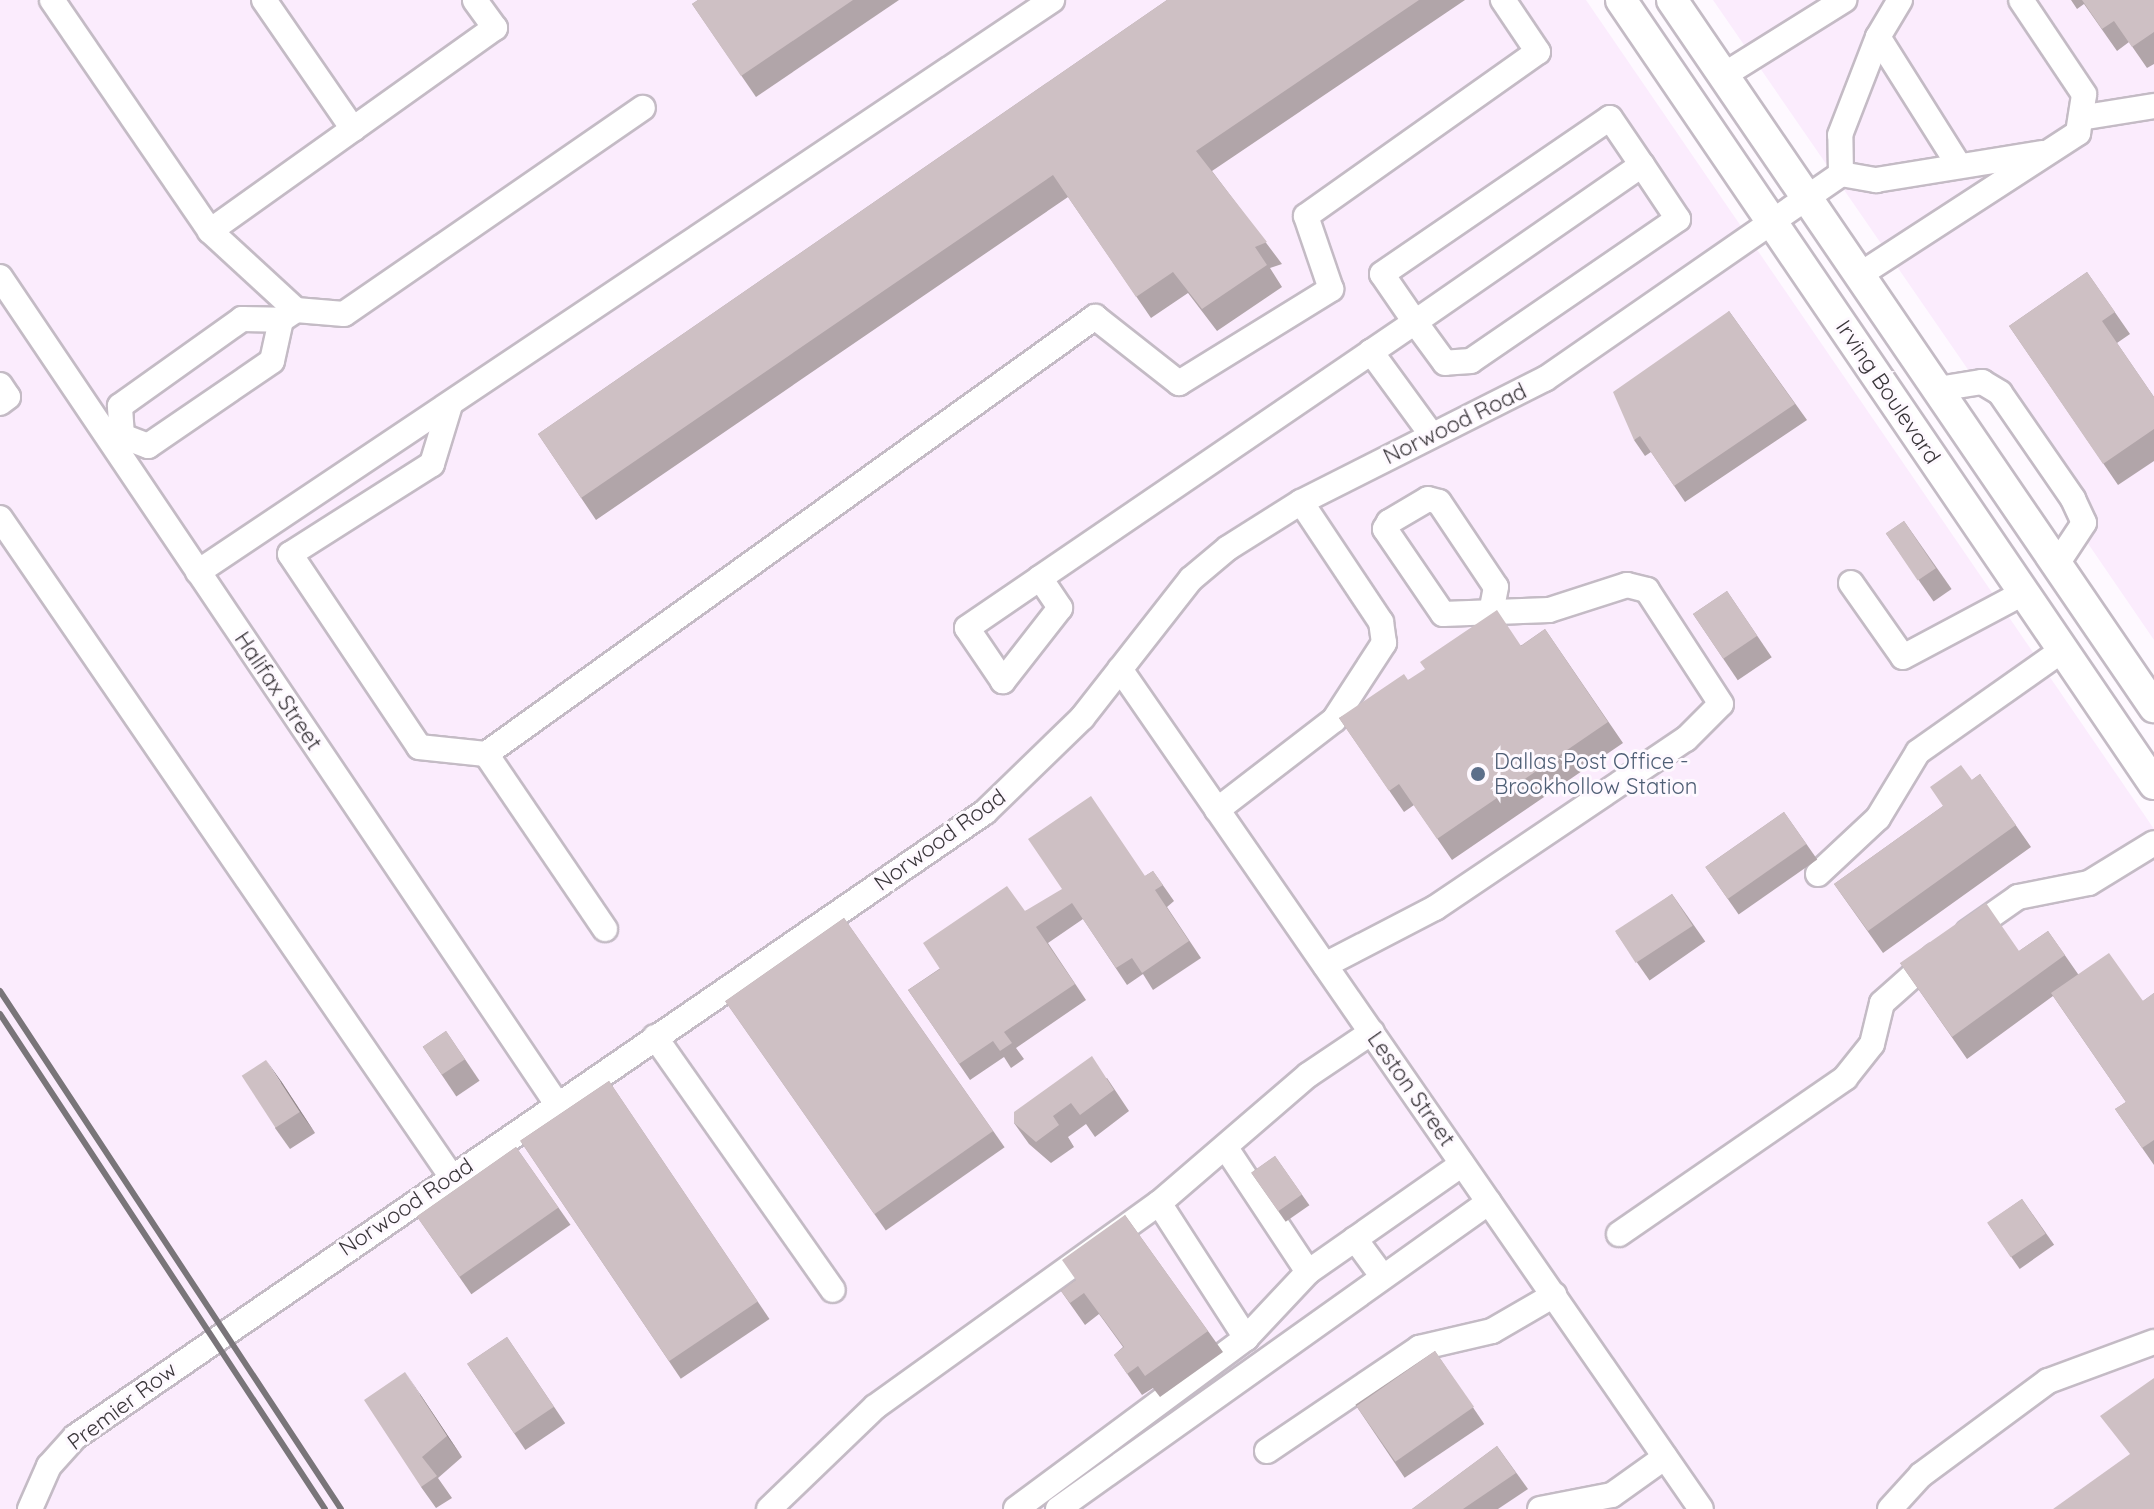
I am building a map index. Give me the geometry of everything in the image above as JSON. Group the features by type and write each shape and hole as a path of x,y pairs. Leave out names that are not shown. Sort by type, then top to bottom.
{"main road":[{"name":"Irving Boulevard","path":"1621,0 2154,784"},
{"name":"Irving Boulevard","path":"1672,0 2154,707"},
{"path":"2025,592 2058,566"},
{"path":"2064,649 2099,625"}],"street":[{"path":"52,0 210,231 289,315"},
{"path":"264,0 353,129"},
{"path":"210,231 495,28 475,0"},
{"path":"198,572 1052,0"},
{"path":"450,405 432,464 290,554 419,747 486,754 1095,317 1179,383 1331,289 1306,216 1538,52 1503,0"},
{"path":"1724,75 1844,0"},
{"path":"1900,0 1878,37 1840,135 1841,174 1876,180 1958,164 2053,151"},
{"path":"1861,274 2078,133 2086,117 2084,94 2021,0"},
{"path":"1878,37 1958,164"},
{"path":"2086,117 2154,106"},
{"path":"289,315 272,361 148,446 117,440 120,406 242,319 289,315 344,314 643,108"},
{"path":"1610,118 1642,165 1678,219 1471,361 1445,363 1382,274 1610,118"},
{"path":"1040,578 1642,165"},
{"name":"Norwood Road","path":"197,1349 985,812 1039,764 1191,579 1301,502 1545,379 1841,174"},
{"name":"Halifax Street","path":"0,277 117,440 198,572 557,1104"},
{"path":"1371,352 1431,434"},
{"path":"1938,389 1982,382 2000,393 2073,499 2084,523 2058,566"},
{"path":"0,385 8,397 0,403"},
{"path":"1325,965 1435,908 1686,739 1721,704 1647,590 1627,585 1549,610 1443,614 1385,529 1389,522 1428,499 1439,502 1496,587 1491,612"},
{"path":"1217,810 1334,720 1384,643 1381,622 1301,502"},
{"path":"0,518 451,1176"},
{"path":"1851,583 1903,657 2025,592"},
{"path":"1818,874 1878,818 1918,752 2064,649"},
{"name":"Leston Street","path":"1120,669 1701,1509"},
{"path":"486,754 605,929"},
{"path":"1619,1234 1845,1078 1872,1044 1882,1003 1911,973 2018,897 2089,883 2154,843"},
{"path":"769,1509 875,1407 1228,1151 1308,1075 1372,1032"},
{"path":"655,1037 833,1290"},
{"path":"1228,1151 1308,1272"},
{"path":"1016,1509 1246,1338 1308,1272 1462,1164"},
{"path":"1058,1509 1489,1202"},
{"path":"1159,1203 1246,1338"},
{"path":"1355,1239 1383,1277"},
{"path":"1267,1451 1419,1348 1492,1331 1554,1295"},
{"path":"1890,1509 1921,1475 2048,1381 2154,1342"},
{"name":"Premier Row","path":"30,1509 49,1466 75,1437 197,1349"},
{"path":"1540,1509 1612,1495 1665,1457"}],"shaded area":[{"path":"0,0 1586,0 2154,829 2154,1509 0,1509"},
{"path":"1713,0 2154,0 2154,640 2076,526"}],"building":[{"path":"698,0 853,0 741,76 692,4"},
{"path":"1167,0 1419,0 1196,151 1267,242 1255,247 1267,265 1202,309 1173,272 1136,297 1053,175 581,498 538,434"},
{"path":"2082,0 2154,0 2154,32 2132,47 2114,21 2102,29"},
{"path":"2087,272 2115,312 2102,321 2154,397 2154,429 2103,464 2009,326"},
{"path":"1729,311 1795,404 1674,486 1640,436 1634,440 1613,392"},
{"path":"1904,521 1936,568 1918,581 1886,533"},
{"path":"1727,591 1757,636 1723,659 1693,614"},
{"name":"Dallas Post Office - Brookhollow Station","path":"1497,610 1521,646 1545,629 1608,722 1437,839 1399,784 1389,791 1339,718 1404,674 1408,680 1425,669 1420,662"},
{"path":"1961,765 1972,780 1980,774 2016,825 1868,931 1834,884 1943,806 1930,787"},
{"path":"1091,796 1145,876 1153,871 1163,885 1155,890 1189,941 1142,973 1132,958 1116,968 1072,903 1036,927 1075,984 1004,1032 1012,1043 1000,1051 993,1041 959,1064 908,990 940,969 923,943 1007,886 1025,911 1062,889 1028,839"},
{"path":"1784,812 1806,844 1728,899 1705,867"},
{"path":"1672,894 1693,926 1636,963 1615,931"},
{"path":"1986,903 2019,951 2048,931 2065,955 1952,1037 1900,963"},
{"path":"844,918 993,1131 874,1214 725,1001"},
{"path":"2109,953 2143,1001 2154,993 2154,1140 2142,1148 2115,1109 2126,1102 2051,993"},
{"path":"446,1031 465,1059 442,1075 423,1047"},
{"path":"1092,1056 1114,1090 1080,1115 1071,1103 1053,1116 1059,1125 1036,1142 1014,1123 1014,1112"},
{"path":"266,1060 300,1112 275,1128 242,1076"},
{"path":"609,1081 758,1302 669,1361 520,1141"},
{"path":"516,1147 558,1208 459,1277 417,1216"},
{"path":"1275,1156 1302,1195 1278,1211 1251,1173"},
{"path":"2022,1199 2045,1234 2011,1257 1987,1222"},
{"path":"1125,1215 1208,1331 1145,1376 1138,1366 1127,1374 1114,1355 1124,1347 1084,1293 1070,1303 1061,1291 1076,1280 1062,1260"},
{"path":"507,1337 554,1407 514,1433 467,1364"},
{"path":"1435,1351 1474,1407 1395,1462 1356,1406"},
{"path":"405,1372 447,1436 422,1457 437,1476 421,1487 364,1400"},
{"path":"2154,1378 2154,1509 2053,1509 2130,1454 2100,1416"},
{"path":"1497,1446 1516,1473 1463,1509 1412,1509"}],"railway":[{"path":"0,991 341,1509"},
{"path":"0,1014 325,1509"}],"place":[{"name":"Dallas Post Office - Brookhollow Station","path":"1478,774"}]}
